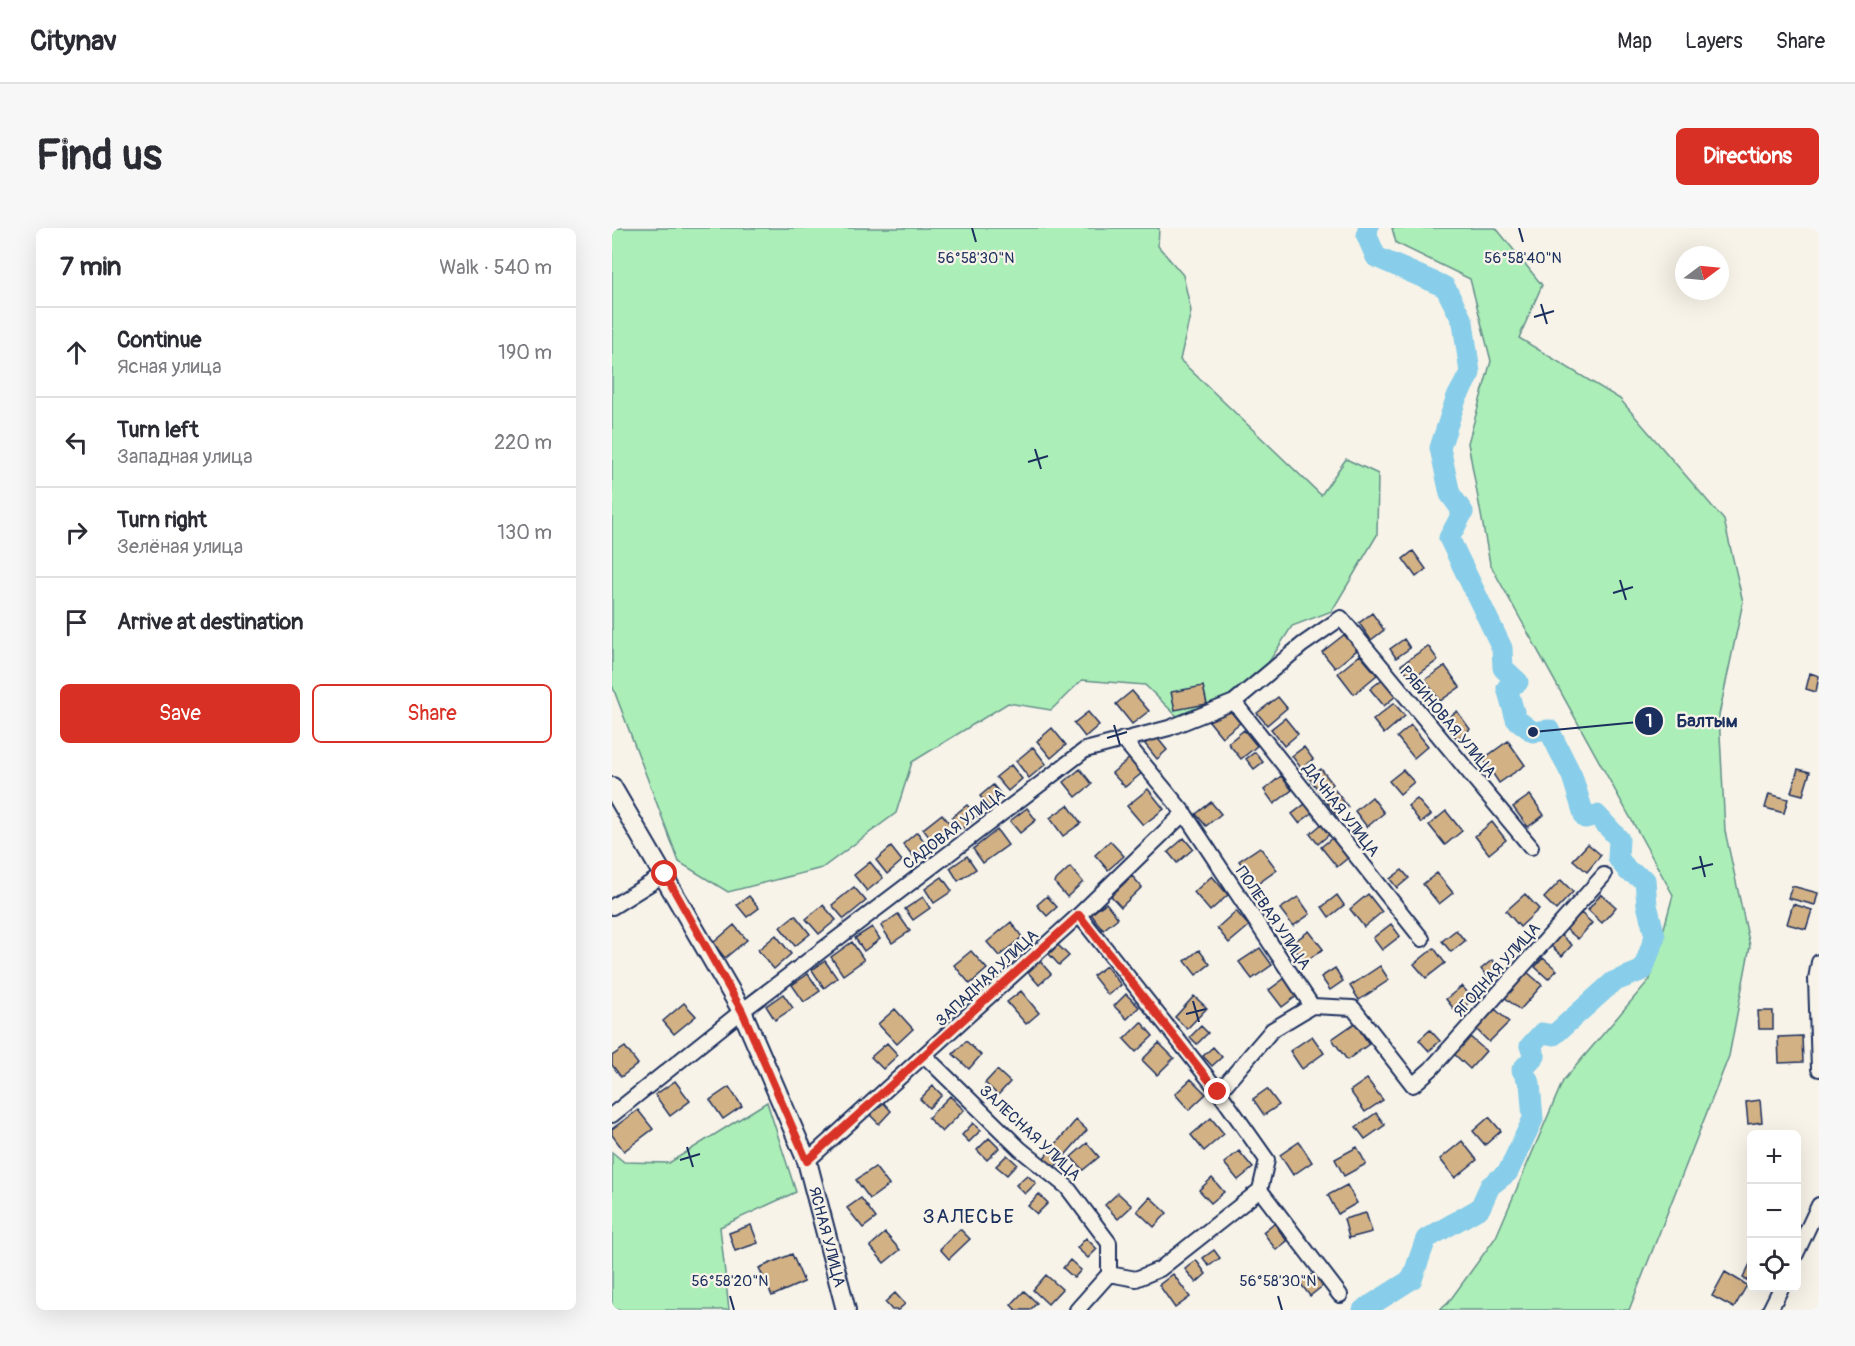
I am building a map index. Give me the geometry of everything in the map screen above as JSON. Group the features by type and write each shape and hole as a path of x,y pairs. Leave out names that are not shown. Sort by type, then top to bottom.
{"main road":[{"name":"ЯСНАЯ УЛИЦА","path":"612,787 665,874 742,1011 807,1161 846,1310"}],"street":[{"name":"САДОВАЯ УЛИЦА","path":"612,1115 742,1011 1085,750 1169,728 1234,702 1302,645 1341,618"},
{"name":"РЯБИНОВАЯ УЛИЦА","path":"1341,618 1531,847"},
{"name":"ДАЧНАЯ УЛИЦА","path":"1234,702 1422,939"},
{"name":"ПОЛЕВАЯ УЛИЦА","path":"1123,739 1184,813 1312,1005"},
{"name":"ЗАПАДНАЯ УЛИЦА","path":"807,1161 1079,915 1184,813"},
{"path":"612,907 665,874"},
{"name":"ЯГОДНАЯ УЛИЦА","path":"1312,1005 1353,1008 1413,1085 1431,1069 1604,875"},
{"path":"1077,1310 1109,1274 1136,1279 1160,1269 1260,1190 1267,1160 1218,1092 1079,915"},
{"path":"1819,962 1816,979 1819,1070"},
{"path":"1218,1092 1272,1030 1312,1005"},
{"name":"ЗАЛЕСНАЯ УЛИЦА","path":"925,1056 1020,1149 1067,1187 1109,1243 1109,1274"},
{"path":"1260,1190 1340,1295"},
{"path":"1801,1245 1819,1205"},
{"path":"1770,1310 1778,1292"}],"green space":[{"path":"612,228 1159,228 1158,246 1183,275 1191,311 1180,360 1321,495 1346,459 1378,474 1377,535 1332,611 1292,626 1249,693 1183,722 1145,685 1082,680 1051,710 1008,703 912,762 896,813 822,868 728,892 679,862 612,685"},
{"path":"1392,228 1496,228 1542,285 1519,338 1620,399 1724,520 1743,602 1719,715 1725,831 1750,946 1729,1056 1629,1310 1440,1310 1448,1303 1496,1237 1563,1081 1650,979 1673,895 1490,564 1468,443 1491,361 1470,279 1396,243"},
{"path":"767,1102 796,1192 720,1227 729,1310 612,1310 612,1152 624,1162 669,1163"}],"building":[{"path":"1413,551 1426,569 1416,577 1403,559"},
{"path":"1372,613 1384,630 1371,640 1359,623"},
{"path":"1345,634 1357,650 1335,668 1322,652"},
{"path":"1404,639 1410,648 1396,658 1390,649"},
{"path":"1428,646 1438,660 1412,679 1401,665"},
{"path":"1360,655 1377,675 1354,694 1338,673"},
{"path":"1445,666 1460,687 1440,701 1425,680"},
{"path":"1810,673 1819,676 1816,692 1806,689"},
{"path":"1385,677 1398,694 1384,706 1370,689"},
{"path":"1203,686 1207,704 1175,710 1171,692"},
{"path":"1132,691 1149,711 1132,724 1116,704"},
{"path":"1278,697 1287,708 1267,725 1257,713"},
{"path":"1394,703 1405,716 1384,734 1373,720"},
{"path":"1227,707 1240,723 1222,737 1209,721"},
{"path":"1457,711 1470,729 1457,739 1444,721"},
{"path":"1088,712 1099,725 1085,737 1074,723"},
{"path":"1285,718 1298,734 1284,746 1271,729"},
{"path":"1411,725 1428,746 1414,758 1397,737"},
{"path":"1052,728 1066,745 1051,758 1037,741"},
{"path":"1244,730 1257,746 1241,759 1228,743"},
{"path":"1155,735 1167,750 1157,759 1145,744"},
{"path":"1508,741 1525,765 1499,783 1483,759"},
{"path":"1033,747 1046,764 1029,778 1016,761"},
{"path":"1304,747 1313,759 1301,768 1292,756"},
{"path":"1255,752 1263,762 1254,769 1246,759"},
{"path":"1130,758 1142,773 1125,787 1112,773"},
{"path":"1011,765 1022,779 1008,791 996,777"},
{"path":"1080,769 1092,784 1076,797 1064,782"},
{"path":"1321,769 1333,784 1321,793 1309,778"},
{"path":"1798,769 1810,772 1803,795 1791,792"},
{"path":"1403,770 1414,782 1400,794 1389,781"},
{"path":"1281,776 1292,790 1274,804 1264,790"},
{"path":"993,785 1002,796 989,807 980,796"},
{"path":"1148,789 1164,809 1143,825 1127,806"},
{"path":"1334,789 1348,807 1337,816 1323,798"},
{"path":"1769,794 1788,799 1784,813 1765,808"},
{"path":"1530,795 1544,815 1528,827 1513,807"},
{"path":"1372,797 1384,813 1367,827 1355,811"},
{"path":"1417,799 1431,815 1421,823 1408,806"},
{"path":"1211,802 1221,814 1206,826 1196,814"},
{"path":"1305,804 1312,813 1299,823 1292,814"},
{"path":"967,805 977,816 962,829 952,817"},
{"path":"1068,805 1081,823 1063,836 1050,818"},
{"path":"1027,808 1036,820 1020,833 1010,821"},
{"path":"1446,811 1462,831 1445,845 1429,825"},
{"path":"942,814 955,830 936,846 923,829"},
{"path":"1492,822 1506,840 1489,854 1475,836"},
{"path":"1323,823 1331,833 1318,844 1310,834"},
{"path":"997,830 1008,845 983,863 973,849"},
{"path":"917,832 928,846 914,857 903,844"},
{"path":"1184,838 1193,849 1177,863 1168,852"},
{"path":"1332,838 1348,858 1337,867 1321,847"},
{"path":"1110,841 1124,856 1108,870 1095,855"},
{"path":"1588,844 1601,855 1587,872 1573,860"},
{"path":"891,847 902,861 887,874 876,860"},
{"path":"1260,847 1277,870 1256,885 1239,861"},
{"path":"967,856 976,869 958,881 950,868"},
{"path":"870,862 883,878 867,891 854,875"},
{"path":"1070,867 1083,882 1067,897 1054,882"},
{"path":"1402,870 1409,878 1397,888 1390,879"},
{"path":"1437,873 1453,893 1439,904 1423,884"},
{"path":"1132,876 1142,887 1121,907 1111,896"},
{"path":"1212,876 1228,895 1210,911 1194,892"},
{"path":"942,877 952,891 934,903 925,889"},
{"path":"1561,880 1573,892 1556,910 1544,898"},
{"path":"1792,886 1818,893 1815,905 1788,898"},
{"path":"854,887 866,901 844,919 832,905"},
{"path":"1368,894 1382,912 1364,927 1350,909"},
{"path":"1525,894 1539,909 1520,927 1506,911"},
{"path":"1601,894 1616,907 1602,923 1588,910"},
{"path":"1337,895 1344,905 1329,917 1322,907"},
{"path":"749,896 759,908 747,917 737,905"},
{"path":"1047,896 1057,907 1047,916 1037,905"},
{"path":"923,897 930,908 913,920 905,909"},
{"path":"1298,897 1310,914 1293,926 1280,909"},
{"path":"1106,903 1118,918 1103,930 1091,914"},
{"path":"1793,904 1812,910 1806,929 1787,924"},
{"path":"823,905 836,920 819,934 806,919"},
{"path":"1236,911 1249,926 1229,943 1217,928"},
{"path":"1581,913 1592,923 1578,939 1566,929"},
{"path":"898,914 910,931 892,943 881,926"},
{"path":"795,915 810,934 795,946 780,927"},
{"path":"1011,922 1022,937 999,956 987,942"},
{"path":"1391,924 1400,936 1382,950 1373,938"},
{"path":"734,925 747,940 725,958 713,943"},
{"path":"872,927 880,939 864,951 855,938"},
{"path":"1456,930 1465,941 1451,952 1442,941"},
{"path":"1309,931 1323,949 1305,962 1291,944"},
{"path":"776,935 791,954 774,969 758,950"},
{"path":"1561,935 1572,945 1562,956 1551,946"},
{"path":"852,942 864,960 843,975 831,957"},
{"path":"1058,945 1069,956 1059,965 1049,954"},
{"path":"1260,948 1272,965 1252,979 1239,962"},
{"path":"1434,948 1445,963 1426,978 1414,964"},
{"path":"1199,950 1210,964 1196,975 1185,961"},
{"path":"971,951 987,969 970,984 954,965"},
{"path":"1543,958 1557,970 1548,979 1535,967"},
{"path":"1038,959 1051,974 1039,985 1026,970"},
{"path":"1492,960 1502,971 1490,980 1481,969"},
{"path":"825,961 837,978 824,988 812,970"},
{"path":"1106,966 1121,985 1108,995 1093,976"},
{"path":"1380,966 1389,980 1359,1000 1350,986"},
{"path":"1335,968 1343,981 1330,990 1321,977"},
{"path":"1526,971 1542,985 1520,1010 1503,996"},
{"path":"808,974 820,991 804,1002 792,985"},
{"path":"1285,978 1298,995 1282,1007 1269,990"},
{"path":"1462,986 1473,999 1457,1013 1446,999"},
{"path":"1021,991 1039,1013 1026,1024 1007,1002"},
{"path":"783,994 793,1008 775,1020 766,1006"},
{"path":"1126,994 1139,1007 1127,1019 1114,1006"},
{"path":"1194,996 1207,1008 1187,1029 1175,1017"},
{"path":"684,1003 696,1016 674,1034 663,1021"},
{"path":"895,1009 913,1029 897,1044 878,1024"},
{"path":"1495,1009 1509,1022 1489,1042 1476,1029"},
{"path":"1758,1011 1773,1011 1773,1029 1759,1029"},
{"path":"1141,1022 1153,1036 1136,1052 1124,1039"},
{"path":"1355,1023 1369,1044 1347,1060 1332,1039"},
{"path":"1201,1026 1208,1033 1197,1044 1190,1037"},
{"path":"1430,1030 1440,1041 1429,1051 1419,1040"},
{"path":"1312,1036 1324,1053 1302,1069 1290,1051"},
{"path":"1469,1036 1486,1051 1470,1069 1453,1053"},
{"path":"1802,1036 1803,1062 1779,1063 1778,1037"},
{"path":"966,1041 981,1055 969,1069 953,1054"},
{"path":"887,1043 898,1055 883,1069 871,1057"},
{"path":"1159,1043 1174,1058 1157,1075 1142,1060"},
{"path":"625,1047 638,1064 621,1077 612,1065 612,1056"},
{"path":"1213,1047 1222,1057 1212,1066 1203,1056"},
{"path":"997,1070 1010,1082 998,1095 985,1083"},
{"path":"1191,1079 1206,1094 1189,1110 1175,1094"},
{"path":"1367,1079 1383,1100 1365,1112 1350,1091"},
{"path":"675,1081 690,1101 670,1116 655,1095"},
{"path":"933,1086 942,1095 929,1108 920,1099"},
{"path":"729,1087 742,1106 723,1119 710,1100"},
{"path":"1267,1089 1279,1105 1264,1115 1253,1099"},
{"path":"950,1096 964,1110 942,1132 928,1118"},
{"path":"881,1100 891,1111 879,1124 868,1113"},
{"path":"1760,1100 1762,1122 1748,1124 1746,1102"},
{"path":"638,1110 653,1129 624,1151 612,1135 612,1129"},
{"path":"1376,1113 1385,1125 1365,1139 1356,1127"},
{"path":"1489,1117 1501,1131 1485,1145 1473,1131"},
{"path":"1211,1118 1224,1134 1204,1151 1191,1135"},
{"path":"1076,1120 1087,1130 1054,1168 1043,1159"},
{"path":"973,1123 981,1130 969,1142 962,1135"},
{"path":"989,1138 999,1148 987,1160 977,1150"},
{"path":"1462,1141 1477,1160 1455,1178 1440,1159"},
{"path":"1299,1142 1312,1162 1293,1175 1280,1155"},
{"path":"1087,1143 1099,1157 1083,1170 1071,1157"},
{"path":"1357,1147 1366,1164 1344,1176 1335,1159"},
{"path":"1239,1151 1253,1168 1238,1180 1224,1163"},
{"path":"1007,1155 1017,1164 1007,1175 996,1166"},
{"path":"875,1167 889,1185 870,1199 856,1180"},
{"path":"1027,1175 1036,1183 1025,1194 1016,1185"},
{"path":"1212,1178 1224,1192 1211,1203 1199,1190"},
{"path":"1347,1185 1357,1203 1338,1214 1328,1195"},
{"path":"1118,1193 1132,1206 1118,1219 1105,1205"},
{"path":"1039,1194 1048,1203 1037,1214 1028,1206"},
{"path":"1150,1197 1167,1213 1154,1227 1137,1211"},
{"path":"861,1198 876,1218 863,1228 847,1208"},
{"path":"1366,1213 1372,1232 1349,1238 1344,1219"},
{"path":"1274,1223 1287,1241 1276,1250 1263,1232"},
{"path":"751,1225 758,1243 735,1251 729,1233"},
{"path":"960,1229 970,1239 949,1259 940,1249"},
{"path":"885,1233 900,1250 884,1263 870,1246"},
{"path":"1086,1238 1097,1249 1088,1258 1077,1248"},
{"path":"1214,1250 1220,1258 1209,1266 1203,1258"},
{"path":"792,1254 804,1282 772,1296 759,1268"},
{"path":"1070,1260 1081,1270 1074,1278 1063,1268"},
{"path":"1196,1260 1206,1274 1196,1283 1185,1269"},
{"path":"1725,1272 1747,1285 1734,1308 1712,1296"},
{"path":"1314,1273 1324,1285 1310,1296 1300,1283"},
{"path":"1173,1274 1190,1297 1175,1308 1159,1285"},
{"path":"1046,1275 1062,1289 1048,1304 1033,1290"},
{"path":"1024,1291 1037,1303 1030,1310 1016,1310 1011,1305"},
{"path":"895,1293 905,1304 898,1310 892,1310 885,1302"}],"waterway":[{"path":"1363,1310 1412,1279 1426,1239 1480,1208 1490,1186 1508,1172 1533,1119 1530,1083 1522,1070 1535,1056 1530,1046 1542,1033 1554,1035 1613,982 1643,970 1655,936 1647,905 1645,880 1628,871 1618,858 1619,839 1597,815 1585,818 1572,776 1549,730 1533,732 1516,719 1507,688 1518,682 1503,668 1502,648 1449,538 1463,512 1450,494 1440,448 1456,399 1470,373 1463,322 1445,287 1376,257 1367,236 1368,228"}],"place":[{"name":"Балтым","path":"1533,732"}],"district":[{"name":"ЗАЛЕСЬЕ","path":"969,1216"}],"route":[{"path":"665,874 742,1011 807,1161 1079,915 1218,1092"}]}
